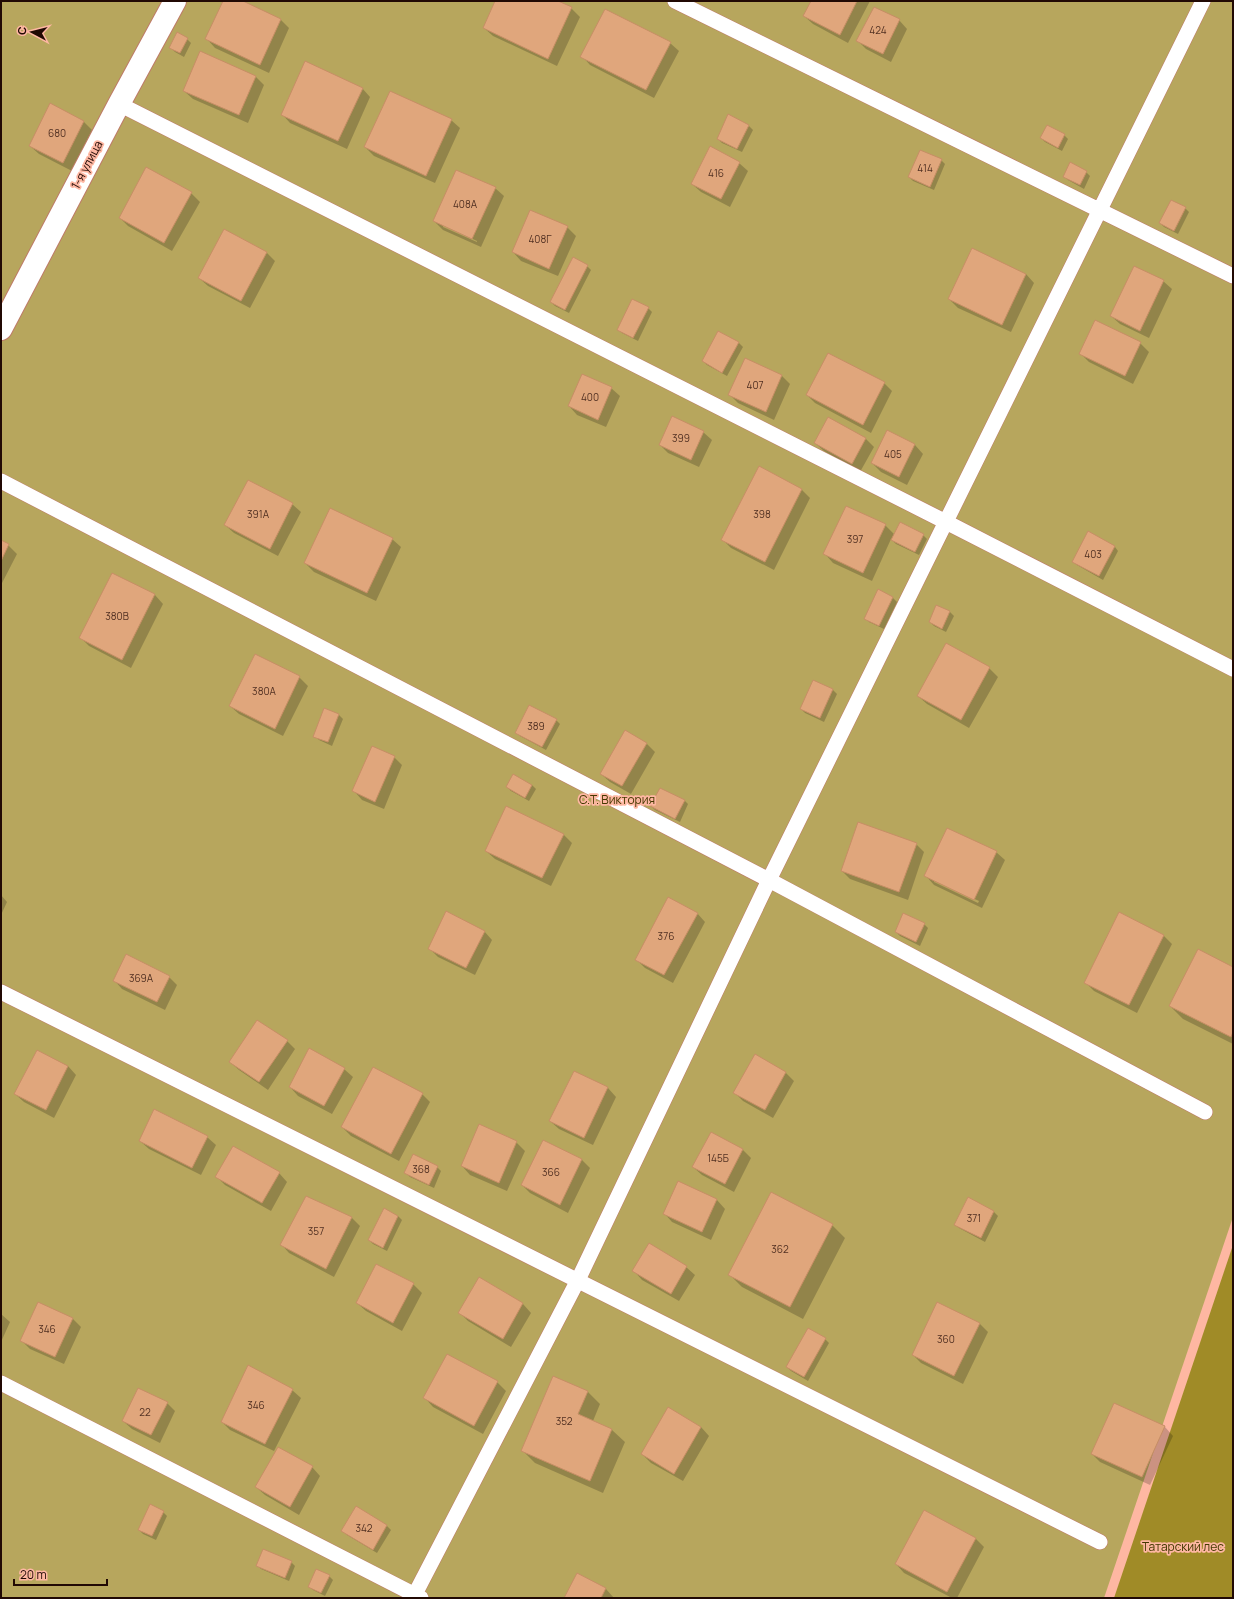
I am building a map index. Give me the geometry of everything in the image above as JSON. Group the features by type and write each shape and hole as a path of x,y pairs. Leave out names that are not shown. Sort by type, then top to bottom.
{"street":[{"name":"1-я улица","path":"1,329 119,104 176,1"}],"lane":[{"path":"675,1 1233,276"},
{"path":"1,1382 416,1597 578,1280 769,880 1203,1"},
{"path":"119,104 946,522 1233,669"},
{"path":"1,481 769,880 1205,1112"},
{"path":"1,992 1100,1542"}],"green space":[{"name":"С.Т. Виктория","path":"1,1 1233,1 1233,1217 1104,1598 1,1598"},
{"name":"Татарский лес","path":"1233,1245 1233,1598 1114,1598"}],"building":[{"path":"223,1 243,1 281,19 260,65 205,39"},
{"path":"495,1 558,1 572,7 548,59 483,28"},
{"path":"811,1 857,1 840,35 803,16"},
{"path":"874,7 900,19 883,54 856,41"},
{"path":"605,9 671,42 646,90 580,57"},
{"path":"177,32 188,38 180,53 169,48"},
{"path":"200,51 256,76 239,115 183,91"},
{"path":"305,61 363,88 338,141 281,115"},
{"path":"390,91 452,119 426,176 364,147"},
{"path":"50,103 84,121 63,163 29,146"},
{"path":"728,114 749,125 737,149 717,139"},
{"path":"1047,125 1065,134 1058,148 1040,138"},
{"path":"710,146 740,162 721,199 691,184"},
{"path":"920,150 942,159 930,187 908,177"},
{"path":"1070,162 1087,171 1080,185 1063,177"},
{"path":"146,167 192,192 164,243 119,218"},
{"path":"456,170 496,187 472,239 433,221"},
{"path":"1171,200 1186,207 1174,231 1159,223"},
{"path":"530,210 568,226 549,269 512,252"},
{"path":"224,229 267,252 241,301 198,278"},
{"path":"972,248 1026,274 1002,325 948,299"},
{"path":"573,257 588,265 565,310 550,302"},
{"path":"1134,266 1164,280 1140,331 1110,316"},
{"path":"632,299 649,307 633,338 617,330"},
{"path":"1095,320 1141,342 1125,376 1079,354"},
{"path":"718,331 739,342 722,373 702,361"},
{"path":"828,353 885,382 863,425 806,395"},
{"path":"745,358 782,375 766,412 728,395"},
{"path":"582,374 612,387 598,420 568,406"},
{"path":"672,416 704,431 691,460 659,445"},
{"path":"828,417 866,438 852,464 814,443"},
{"path":"887,430 915,444 899,477 871,463"},
{"path":"759,466 802,489 765,562 721,540"},
{"path":"248,480 293,503 270,549 224,525"},
{"path":"846,506 886,524 863,573 823,554"},
{"path":"330,508 393,538 367,593 304,563"},
{"path":"900,522 924,534 915,552 891,540"},
{"path":"1088,531 1115,546 1099,576 1072,562"},
{"path":"1,540 9,544 1,561"},
{"path":"112,573 155,594 122,660 79,638"},
{"path":"878,589 893,597 879,626 864,619"},
{"path":"936,605 950,611 942,629 929,622"},
{"path":"946,643 990,667 961,720 917,696"},
{"path":"255,654 300,676 275,729 229,706"},
{"path":"813,680 833,689 820,718 800,709"},
{"path":"529,705 557,719 542,747 515,733"},
{"path":"324,708 339,714 328,742 313,737"},
{"path":"625,730 647,743 622,786 600,774"},
{"path":"372,746 395,756 375,802 352,791"},
{"path":"513,774 532,785 525,798 506,787"},
{"path":"660,788 685,800 675,819 650,806"},
{"path":"506,806 564,834 542,878 485,851"},
{"path":"858,822 917,843 899,892 841,871"},
{"path":"947,828 997,851 974,900 924,876"},
{"path":"668,897 698,913 664,975 635,960"},
{"path":"446,911 485,931 466,968 428,949"},
{"path":"1119,912 1164,935 1129,1005 1084,983"},
{"path":"903,913 925,923 916,942 895,932"},
{"path":"1198,949 1233,967 1233,1032 1231,1037 1169,1006"},
{"path":"126,954 170,976 157,1002 113,981"},
{"path":"257,1020 288,1040 259,1082 229,1062"},
{"path":"309,1048 345,1068 324,1106 289,1087"},
{"path":"37,1050 68,1066 46,1110 14,1094"},
{"path":"755,1054 786,1072 765,1110 733,1093"},
{"path":"373,1067 423,1093 391,1154 341,1127"},
{"path":"574,1071 608,1087 584,1138 549,1121"},
{"path":"154,1109 208,1136 192,1168 139,1141"},
{"path":"479,1124 517,1141 499,1183 461,1166"},
{"path":"711,1132 743,1149 725,1184 692,1167"},
{"path":"543,1140 582,1159 560,1205 521,1185"},
{"path":"233,1146 280,1172 262,1203 215,1177"},
{"path":"413,1154 438,1166 429,1185 404,1173"},
{"path":"678,1181 717,1199 702,1232 663,1214"},
{"path":"771,1192 833,1224 790,1307 728,1275"},
{"path":"306,1196 352,1217 326,1269 280,1245"},
{"path":"968,1197 994,1211 981,1238 954,1225"},
{"path":"384,1208 398,1216 383,1248 368,1240"},
{"path":"649,1243 687,1266 671,1294 632,1271"},
{"path":"376,1264 414,1283 393,1323 356,1303"},
{"path":"479,1277 523,1303 503,1339 458,1313"},
{"path":"38,1302 73,1318 55,1357 20,1341"},
{"path":"937,1302 980,1323 954,1376 912,1355"},
{"path":"808,1328 826,1338 804,1377 786,1367"},
{"path":"447,1354 498,1381 474,1426 423,1398"},
{"path":"248,1365 293,1389 265,1444 221,1422"},
{"path":"553,1376 588,1391 578,1414 612,1429 590,1481 521,1451"},
{"path":"138,1388 168,1402 151,1435 122,1421"},
{"path":"1114,1403 1165,1426 1142,1477 1091,1454"},
{"path":"668,1407 701,1427 674,1474 641,1454"},
{"path":"278,1447 313,1466 290,1507 255,1487"},
{"path":"150,1504 164,1511 152,1536 138,1530"},
{"path":"356,1506 387,1525 373,1550 341,1531"},
{"path":"924,1510 976,1538 947,1592 895,1564"},
{"path":"263,1549 292,1561 285,1578 256,1566"},
{"path":"316,1569 330,1575 321,1593 308,1587"},
{"path":"577,1573 606,1588 601,1598 564,1598"}]}
